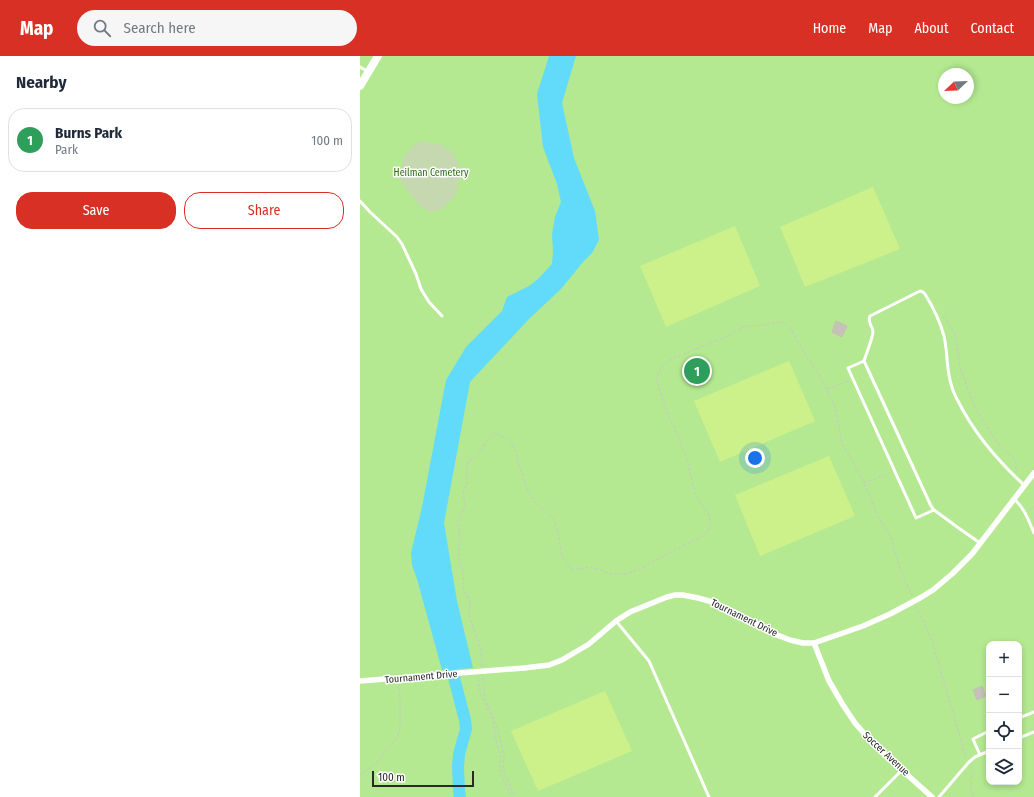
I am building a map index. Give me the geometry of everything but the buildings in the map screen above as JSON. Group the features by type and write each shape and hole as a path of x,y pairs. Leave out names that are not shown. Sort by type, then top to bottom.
{"street":[{"path":"360,86 378,56"},
{"name":"Tournament Drive","path":"360,681 398,679 549,665 562,660 589,644 616,621 630,612 675,595 704,599 730,610 777,635 803,643 814,643 863,626 890,614 932,590 952,574 972,554 1034,473"},
{"name":"Soccer Avenue","path":"814,643 829,681 861,731 875,746 932,797"}],"lane":[{"path":"360,67 369,72"},
{"path":"360,201 397,237 402,244 416,274 421,289 429,302 442,316"},
{"path":"980,543 934,510 864,361 872,335 869,320 870,316 920,291 925,294 936,312 944,336 953,391 967,418 974,429 1003,464 1025,486"},
{"path":"864,361 848,368 916,518 934,510"},
{"path":"1014,499 1025,511 1034,533"},
{"path":"1029,520 1034,518"},
{"path":"616,621 649,661 709,797"},
{"path":"1022,717 1034,712"},
{"path":"980,755 972,739 986,732"},
{"path":"1022,737 1034,732"},
{"path":"939,797 969,762 975,757 986,752"},
{"path":"875,797 902,770"}],"path":[{"path":"936,312 946,319 955,335 960,367 972,400 997,443 1013,458 1016,463 1016,478"},
{"path":"512,797 502,778 499,766 501,757 495,738 492,717 482,698 479,688 479,672 482,661 481,650 469,615 470,601 463,588 464,574 458,557 460,532 457,524 465,506 463,492 467,483 468,461 482,450 486,441 495,433 503,436 512,444 517,452 525,485 534,500 552,517 557,527 562,557 566,566 573,570 589,567 612,574 626,574 642,568 702,536 706,533 710,525 709,516 695,490 687,460 668,414 657,379 660,372 668,361 730,335 743,327 764,325 781,321 791,330 801,348 820,375 836,410 841,440 863,482 879,518 891,538 899,565 932,641 966,758 972,766 972,797"},
{"path":"827,390 853,379"},
{"path":"863,482 876,479 894,471"},
{"path":"1025,511 1034,507"},
{"path":"479,672 485,698 497,727 504,755 503,766 505,774 515,797"},
{"path":"360,775 378,761 397,738 400,729 400,696 398,679"}],"green space":[{"path":"360,56 1034,56 1034,797 360,797"},
{"name":"Heilman Cemetery","path":"419,141 440,144 452,152 461,168 456,195 441,210 429,212 418,204 400,181 403,160 407,152"},
{"path":"873,187 900,249 805,287 780,227"},
{"path":"735,226 760,286 666,327 640,266"},
{"path":"789,361 815,421 720,462 694,401"},
{"path":"829,456 855,516 760,556 735,495"},
{"path":"605,691 632,751 538,791 511,731"}],"water":[{"path":"549,56 576,56 562,103 574,158 595,211 599,240 592,253 561,289 529,319 470,382 444,523 457,601 473,668 442,670 412,565 411,553 422,507 446,380 466,347 502,311 507,297 529,286 552,264 552,234 555,217 561,202 557,184 543,147 537,94"}],"waterway":[{"path":"453,674 466,729 459,754 458,767 460,797"}],"place":[{"name":"Burns Park","path":"697,371"}]}
